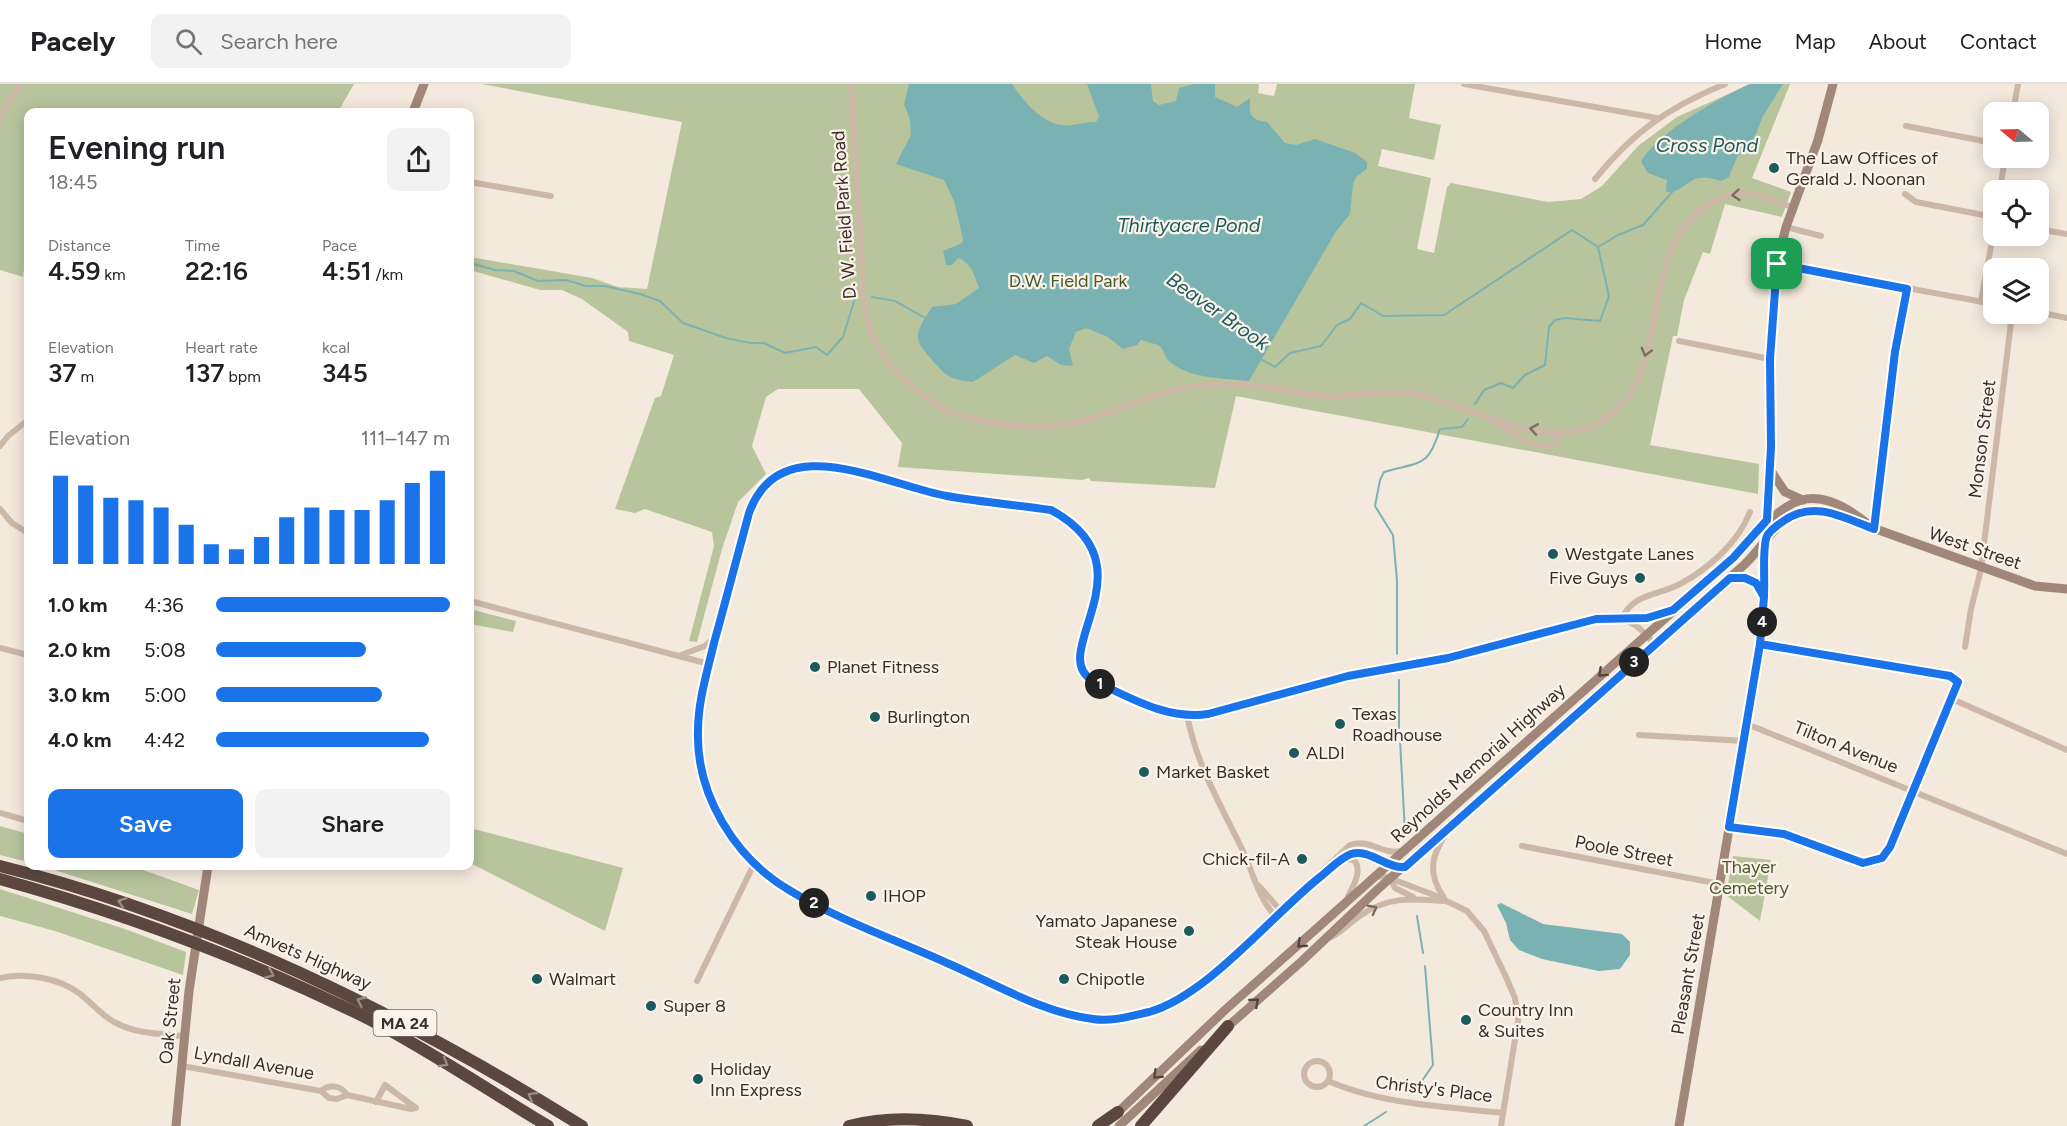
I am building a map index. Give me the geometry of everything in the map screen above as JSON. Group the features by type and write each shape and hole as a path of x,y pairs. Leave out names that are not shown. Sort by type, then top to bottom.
{"highway":[{"name":"Amvets Highway","path":"0,866 83,889 177,921 376,1008 582,1126"},
{"name":"Amvets Highway","path":"0,879 102,909 175,935 370,1020 548,1126"},
{"path":"1141,1126 1228,1026"},
{"path":"555,1109 595,1126"},
{"path":"1098,1126 1118,1112"},
{"path":"849,1126 896,1119 924,1119 967,1126"}],"main road":[{"path":"415,108 424,84"},
{"name":"Pleasant Street","path":"1679,1126 1760,644 1770,469 1770,359 1777,264 1785,227 1818,140 1833,84"},
{"path":"1770,469 1785,492 1803,500"},
{"name":"West Street","path":"1767,520 1782,509 1803,500 1819,499 1838,503 1874,529"},
{"name":"West Street","path":"1767,537 1791,517 1813,510 1831,513 1981,569 2035,586 2067,589"},
{"name":"Reynolds Memorial Highway","path":"1119,1126 1325,940 1378,889 1383,877 1396,866 1404,851 1733,558 1767,520"},
{"name":"Reynolds Memorial Highway","path":"1103,1126 1196,1037 1344,904 1449,828 1752,558 1767,537"},
{"path":"1730,578 1751,580 1759,586 1764,597"},
{"name":"Oak Street","path":"177,1126 184,1036 207,870"},
{"name":"Oak Street","path":"200,920 213,870"}],"street":[{"path":"0,117 20,84"},
{"name":"D. W. Field Park Road","path":"850,84 864,304 874,338 888,363 913,386 958,415 1010,424 1055,425 1078,422 1170,391 1230,385 1260,386 1324,396 1406,393 1432,398 1480,415 1529,428 1559,432 1589,427 1617,411 1633,387 1642,365 1673,245 1694,216 1711,203 1739,193 1792,207"},
{"path":"1464,84 1657,118"},
{"path":"1595,179 1623,146 1657,118 1725,84"},
{"path":"2015,102 2018,84"},
{"path":"1906,126 1983,141"},
{"path":"474,183 551,196"},
{"path":"1905,194 1916,202 1983,215"},
{"path":"1785,227 1821,236"},
{"path":"2049,231 2067,234"},
{"path":"1777,264 1981,301 1991,246"},
{"path":"1874,529 1895,352 1907,289"},
{"path":"2049,314 2067,318"},
{"name":"Monson Street","path":"1965,647 1981,569 2011,324"},
{"path":"1679,341 1770,359"},
{"path":"1480,415 1541,446 1554,445 1559,432"},
{"path":"0,446 24,423"},
{"path":"1404,851 1392,853 1364,843 1350,846 1203,983 1179,999 1152,1011 1127,1017 1096,1020 1050,1008 789,891 754,864 719,815 703,771 698,735 698,717 709,664 749,513 758,494 781,473 799,467 825,465 946,496 1051,510 1075,524 1091,545 1099,573 1080,654 1082,671 1092,680 1146,705 1167,713 1187,716 1214,712 1348,676 1448,658 1596,619 1651,617 1673,610"},
{"path":"0,509 12,523 24,530"},
{"path":"1626,619 1630,603 1687,580 1735,541 1750,512"},
{"path":"474,602 709,664"},
{"path":"1626,619 1646,634 1654,645"},
{"path":"675,655 695,651 716,636"},
{"path":"1729,827 1784,834 1863,863 1878,860 1890,847 1958,682 1950,676 1760,644"},
{"path":"0,648 24,655"},
{"path":"1952,699 2067,750"},
{"path":"1187,716 1205,776 1228,820 1262,900 1275,916"},
{"name":"Tilton Avenue","path":"1747,724 2067,854"},
{"path":"1639,735 1744,741"},
{"path":"0,813 24,820"},
{"path":"1446,901 1434,882 1431,861 1449,828"},
{"name":"Poole Street","path":"1522,846 1720,884"},
{"path":"1384,851 1396,866"},
{"path":"1307,887 1343,859 1358,853 1396,866"},
{"path":"1343,859 1353,859 1358,867 1357,877 1344,904"},
{"path":"697,981 754,864"},
{"path":"1383,877 1467,911 1479,924 1515,998 1517,1032 1501,1126"},
{"path":"1383,877 1395,888 1416,898"},
{"path":"1257,884 1281,911"},
{"path":"1325,940 1337,936 1375,906 1416,898 1446,901"},
{"path":"0,978 22,976 49,980 78,991 113,1022 129,1029 184,1036"},
{"name":"Christy's Place","path":"1314,1061 1323,1062 1330,1072 1328,1081 1319,1087 1312,1086 1304,1078 1305,1070 1314,1061"},
{"name":"Lyndall Avenue","path":"182,1066 321,1091 329,1098 338,1099 347,1095"},
{"name":"Christy's Place","path":"1328,1081 1351,1091 1383,1099 1503,1113"},
{"name":"Lyndall Avenue","path":"321,1091 332,1086 340,1088 347,1095 376,1102 411,1109 416,1108 385,1085 376,1102"}],"green space":[{"path":"0,84 354,84 340,108 24,108 23,277 0,270"},
{"name":"D.W. Field Park","path":"482,84 1259,84 1258,93 1274,96 1277,84 1415,84 1409,118 1441,125 1434,160 1382,149 1378,166 1431,178 1417,249 1434,253 1447,187 1451,183 1548,202 1581,199 1602,186 1638,146 1677,117 1750,84 1790,84 1752,178 1791,192 1782,217 1725,204 1710,254 1703,252 1684,300 1677,336 1673,336 1650,445 1759,464 1758,494 1236,396 1215,488 898,467 902,443 859,389 778,389 766,397 752,446 766,474 738,502 722,549 697,642 689,641 714,546 712,532 645,509 635,513 615,509 655,398 661,396 674,355 629,341 628,332 582,299 562,290 540,290 474,271 474,258 592,278 618,287 647,289 682,122"},
{"path":"474,610 516,621 513,632 474,625"},
{"path":"0,826 24,833 24,861 0,855"},
{"path":"474,829 623,868 605,931 474,865"},
{"name":"Thayer Cemetery","path":"1733,856 1771,860 1760,921 1726,895"},
{"path":"54,870 143,870 199,890 192,914"},
{"path":"0,889 125,929 186,952 183,975 55,931 0,916"}],"water":[{"name":"Thirtyacre Pond","path":"909,84 1012,84 1023,99 1045,119 1062,125 1072,125 1096,122 1099,117 1087,84 1151,84 1153,101 1159,105 1176,101 1179,88 1194,84 1215,84 1215,97 1237,107 1250,98 1251,115 1256,120 1267,122 1285,143 1296,145 1315,139 1355,153 1367,162 1367,169 1357,176 1353,184 1350,214 1335,233 1249,381 1198,375 1169,361 1158,345 1141,340 1137,345 1123,349 1108,337 1086,328 1076,332 1069,349 1073,366 1061,365 1047,356 1034,363 1015,355 973,382 959,380 946,374 926,353 919,340 919,330 932,307 956,304 979,288 972,270 963,260 958,258 952,265 946,265 943,251 962,243 963,239 954,201 944,180 896,164 911,135 910,120 904,104"},
{"name":"Cross Pond","path":"1750,84 1783,84 1763,116 1753,141 1737,157 1729,177 1721,181 1710,178 1694,179 1679,189 1666,192 1667,180 1648,173 1641,162 1649,151 1690,117"},
{"path":"1501,903 1543,924 1622,934 1630,942 1630,955 1620,969 1599,971 1542,959 1519,950 1510,940 1506,923 1497,905"}],"waterway":[{"name":"Beaver Brook","path":"1261,359 1275,367 1290,353 1321,346 1337,325 1350,319 1361,303 1383,316 1444,315 1572,230 1598,247 1618,235 1643,225 1673,191"},
{"path":"1475,404 1484,390 1501,383 1513,388 1525,375 1545,365 1549,327 1555,320 1565,318 1600,321 1609,296 1598,247"},
{"path":"474,264 495,270 514,271 538,281 566,280 586,286 605,286 640,294 660,301 683,323 726,338 750,343 764,343 785,353 816,347 827,355 843,337 855,298"},
{"path":"872,297 895,301 927,319"},
{"path":"1397,654 1397,581 1393,535 1375,506 1380,480 1384,472 1415,464 1427,457 1436,442 1440,429 1462,427 1468,419"},
{"path":"1399,680 1399,728"},
{"path":"1400,740 1405,832"},
{"path":"1417,916 1423,953"},
{"path":"1414,1092 1433,1065 1425,966"},
{"path":"1364,1126 1386,1112"}],"place":[{"name":"The Law Offices of Gerald J. Noonan","path":"1774,168"},
{"name":"Westgate Lanes","path":"1553,554"},
{"name":"Five Guys","path":"1640,578"},
{"name":"Planet Fitness","path":"815,667"},
{"name":"Burlington","path":"875,717"},
{"name":"Texas Roadhouse","path":"1340,724"},
{"name":"ALDI","path":"1294,753"},
{"name":"Market Basket","path":"1144,772"},
{"name":"Chick-fil-A","path":"1302,859"},
{"name":"IHOP","path":"871,896"},
{"name":"Yamato Japanese Steak House","path":"1189,931"},
{"name":"Walmart","path":"537,979"},
{"name":"Chipotle","path":"1064,979"},
{"name":"Super 8","path":"651,1006"},
{"name":"Country Inn & Suites","path":"1466,1020"},
{"name":"Holiday Inn Express","path":"698,1079"}],"route":[{"path":"1777,264 1770,359 1771,447 1767,520 1733,558 1673,610 1647,618 1629,620 1605,617 1596,619 1448,658 1348,676 1208,714 1187,716 1161,711 1092,680 1083,673 1080,657 1096,591 1098,565 1085,535 1075,524 1051,510 946,496 825,465 799,467 781,473 766,485 752,504 699,706 700,757 706,786 719,815 737,844 754,864 797,895 1050,1008 1096,1020 1127,1017 1152,1011 1179,999 1203,983 1307,887 1350,854 1361,853 1395,866 1405,867 1730,578 1742,578 1756,583 1764,597 1760,644 1729,827 1784,834 1849,860 1863,863 1882,858 1890,847 1915,791 1958,682 1950,676 1760,644 1763,605 1764,597 1767,537 1773,529 1796,514 1813,510 1831,513 1874,529 1895,352 1907,289 1777,264"}]}
